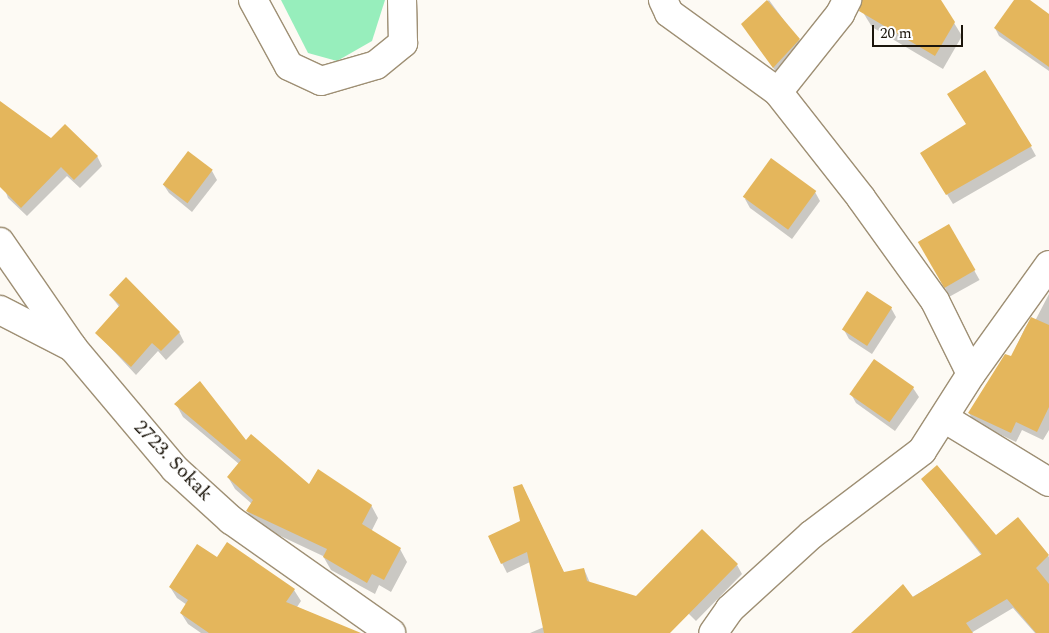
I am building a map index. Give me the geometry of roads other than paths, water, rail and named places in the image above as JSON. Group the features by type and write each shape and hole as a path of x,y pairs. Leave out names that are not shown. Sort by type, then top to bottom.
{"street":[{"path":"253,0 289,66 321,81 376,65 403,43 402,0"},
{"path":"663,0 669,13 778,92 861,198 934,300 971,374"},
{"path":"778,92 840,14 847,0"},
{"name":"2723. Sokak","path":"0,242 73,348 175,469 231,520 391,633"},
{"path":"713,633 730,609 811,535 922,451 971,374 1049,265"},
{"path":"0,310 73,348"},
{"path":"944,418 1049,482"}]}
